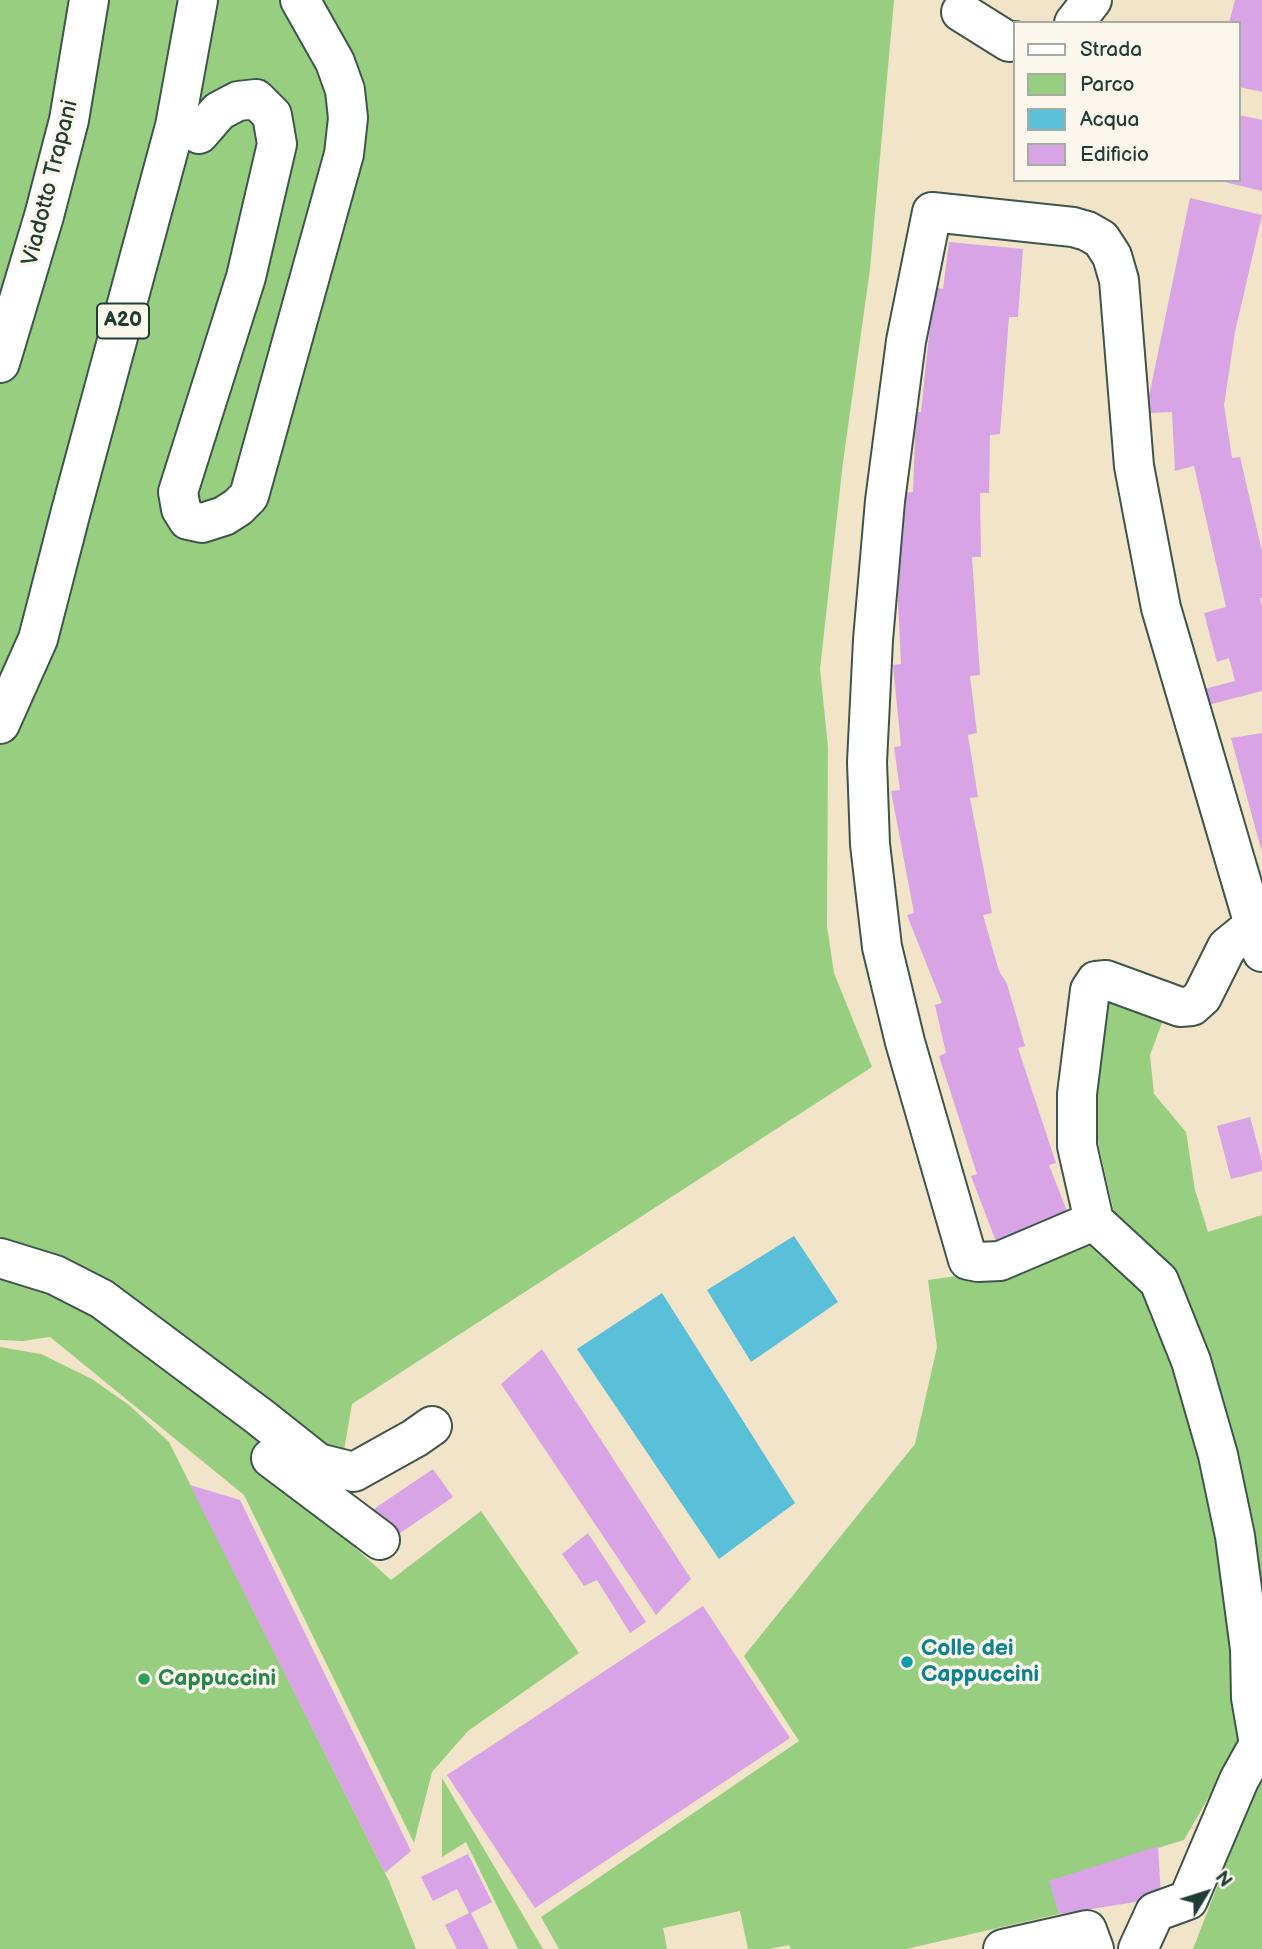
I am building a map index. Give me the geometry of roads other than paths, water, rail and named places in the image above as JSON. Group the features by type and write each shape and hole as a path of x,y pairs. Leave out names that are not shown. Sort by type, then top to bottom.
{"main road":[{"name":"Viadotto Trapani","path":"0,363 44,216 69,120 89,0"},
{"name":"A20","path":"0,724 38,639 175,126 198,0"},
{"path":"71,511 100,470 149,327 199,134 219,111 238,101 256,99 272,115 277,144 246,277 178,492 181,509 188,520 202,523 224,516 249,496 344,154 348,117 345,90 335,62 300,0"},
{"path":"1076,21 1092,0"},
{"path":"961,12 1009,42 1014,41"},
{"path":"1094,1221 1000,1261 978,1262 968,1259 905,1042 882,947 870,844 867,762 873,640 885,501 906,341 932,212 1073,227 1087,231 1101,240 1112,256 1119,280 1134,466 1161,608 1258,939 1227,947 1202,998 1192,1006 1180,1007 1106,979 1096,981 1090,990 1077,1094 1077,1146 1094,1221 1159,1281 1191,1361 1218,1455 1235,1536 1250,1649 1251,1698 1259,1744 1238,1780 1188,1900 1155,1912 1138,1949"},
{"path":"0,1259 55,1275 102,1299 318,1463 354,1472 432,1426"},
{"path":"0,1259 19,1283 90,1318 174,1385 380,1540"},
{"path":"1003,1949 1087,1930 1094,1949"}],"water":[{"path":"794,1236 838,1302 751,1362 707,1290"},
{"path":"662,1293 795,1503 719,1559 577,1349"}],"place":[{"name":"Colle dei Cappuccini","path":"907,1662"},
{"name":"Cappuccini","path":"144,1679"}]}
